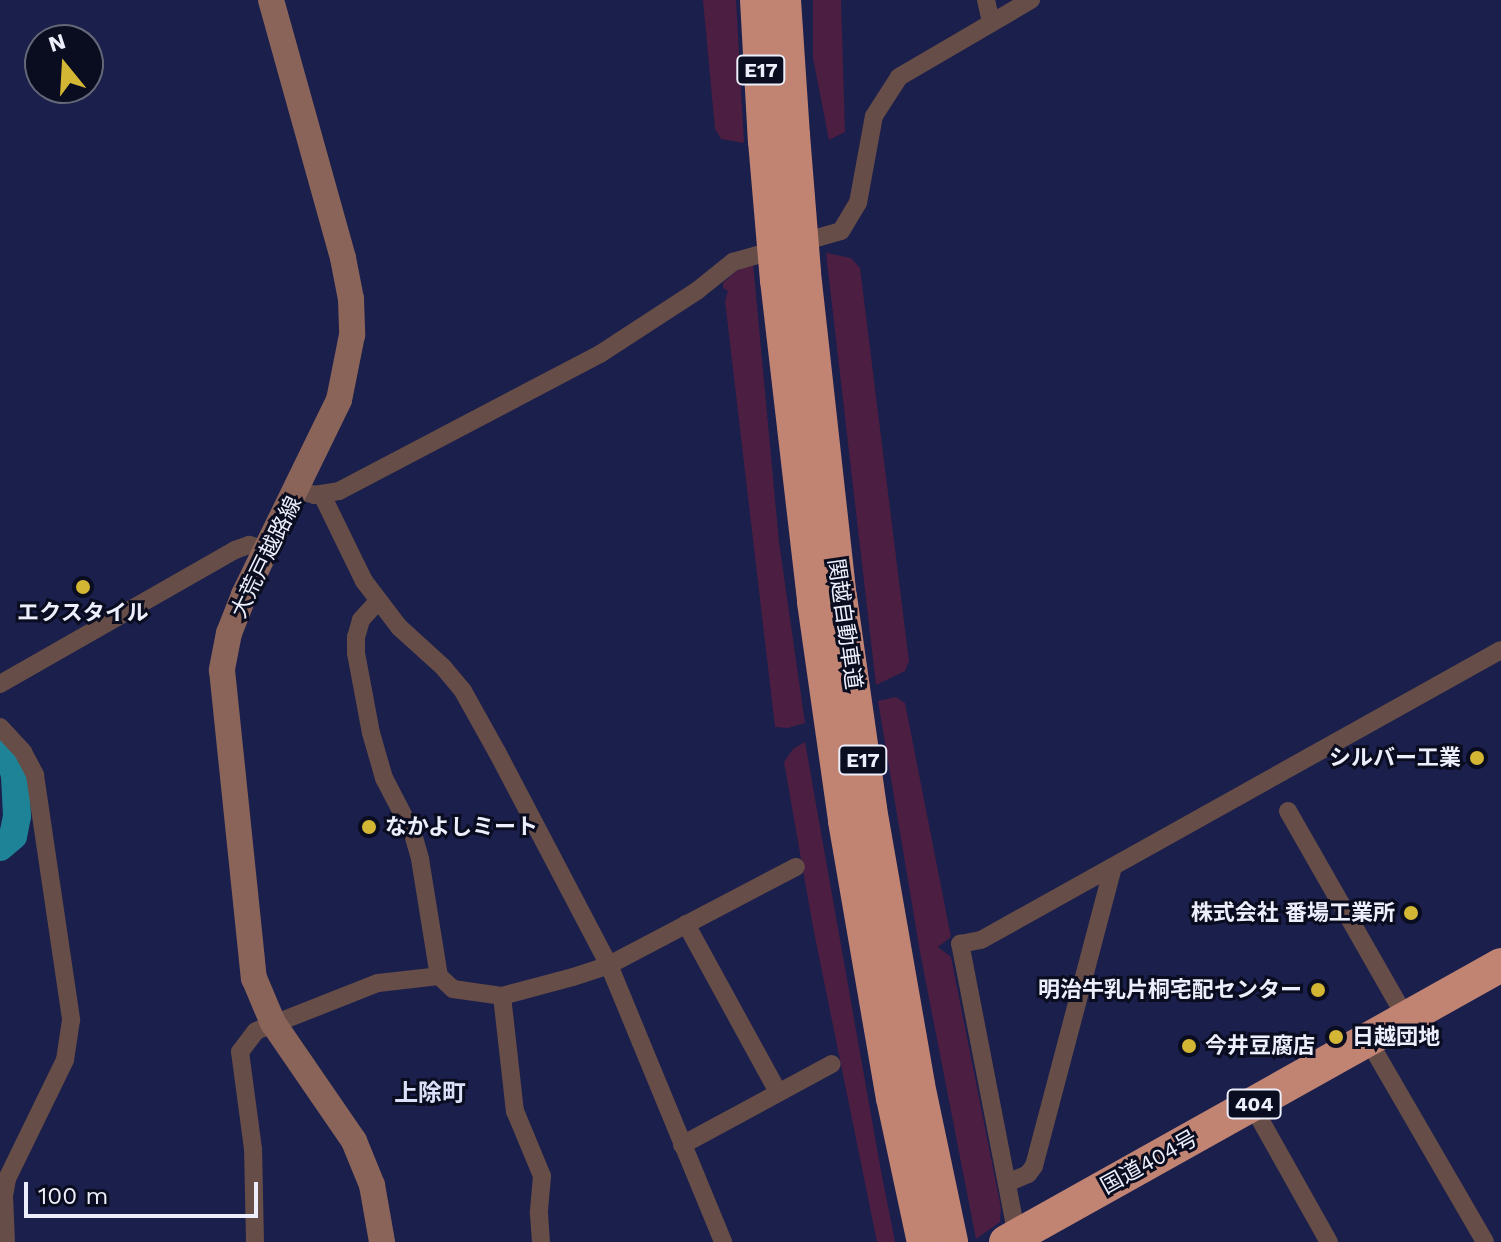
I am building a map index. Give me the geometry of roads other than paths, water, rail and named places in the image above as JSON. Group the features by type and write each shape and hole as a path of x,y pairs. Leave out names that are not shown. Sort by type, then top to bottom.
{"highway":[{"name":"関越自動車道","path":"757,0 779,138 814,602 845,821 893,1098 924,1242"},
{"name":"関越自動車道","path":"779,138 784,0"},
{"name":"関越自動車道","path":"790,276 870,809 918,1085 951,1242"},
{"name":"国道404号","path":"1010,1240 1501,965"}],"main road":[{"name":"大荒戸越路線","path":"271,0 333,217 351,299 352,335 347,376 327,430 310,492 268,550 229,633 222,670 250,961 258,993 273,1023 354,1141 372,1185 382,1242"}],"street":[{"path":"986,0 991,22"},
{"path":"723,1242 609,965 463,691 378,601 310,492 339,491 600,354 688,297 733,262 841,231 858,203 867,144 884,98 899,77 1031,0"},
{"path":"0,684 235,550 249,545 268,550"},
{"path":"378,601 361,620 356,637 356,653 371,733 384,778 413,834 439,976 453,989 502,996 609,965 796,867"},
{"path":"1010,1240 1007,1183 960,944 981,940 1501,650"},
{"path":"0,727 23,752 35,775 71,1020 65,1060 7,1179 4,1196 6,1242"},
{"path":"1288,811 1406,1018"},
{"path":"1007,1183 1028,1174 1034,1166 1113,868"},
{"path":"686,924 778,1092"},
{"path":"255,1242 253,1149 240,1052 256,1031 273,1023 378,983 439,976"},
{"path":"502,996 515,1111 542,1176 539,1214 541,1242"},
{"path":"1368,1040 1485,1242"},
{"path":"682,1145 832,1064"},
{"path":"1252,1105 1329,1242"}],"waterway":[{"path":"0,748 11,761 15,776 17,816 13,836 0,847"}],"place":[{"name":"エクスタイル","path":"83,587"},
{"name":"シルバー工業","path":"1477,758"},
{"name":"なかよしミート","path":"369,827"},
{"name":"株式会社 番場工業所","path":"1411,913"},
{"name":"明治牛乳片桐宅配センター","path":"1318,990"},
{"name":"日越団地","path":"1336,1037"},
{"name":"今井豆腐店","path":"1189,1046"}],"district":[{"name":"上除町","path":"430,1094"}]}
